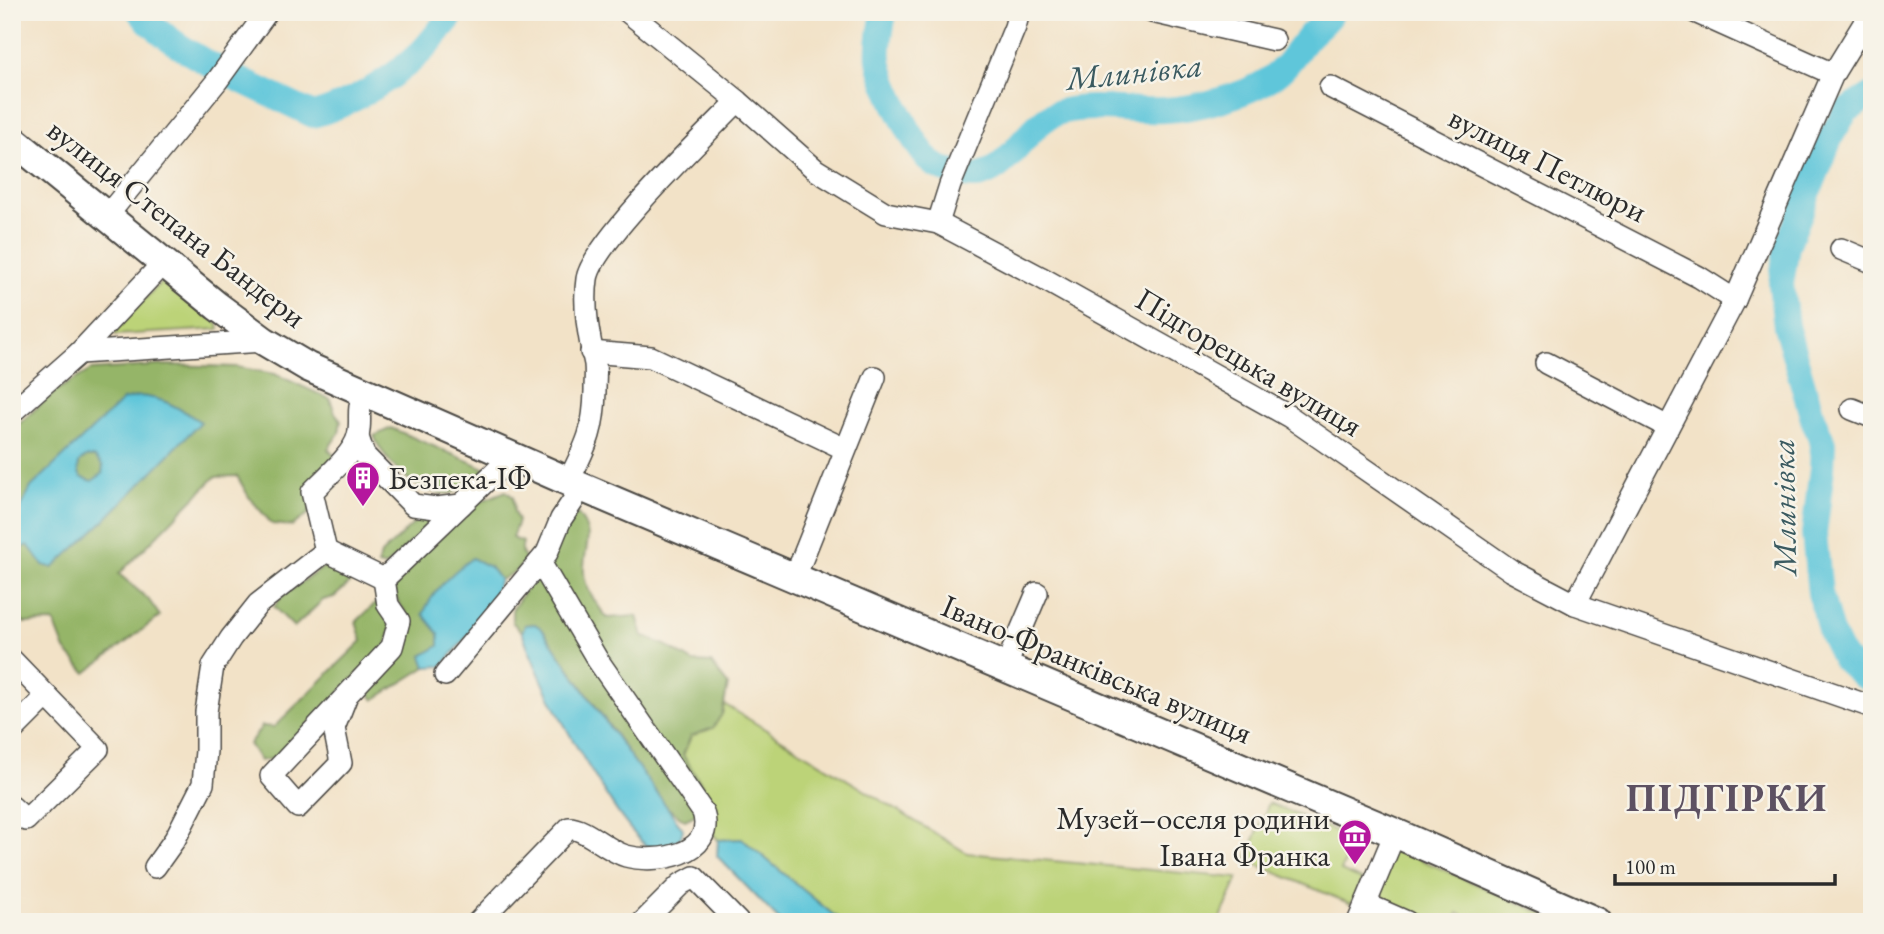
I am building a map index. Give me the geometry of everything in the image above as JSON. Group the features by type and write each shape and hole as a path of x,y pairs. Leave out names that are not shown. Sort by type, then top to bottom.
{"main road":[{"name":"вулиця Степана Бандери","path":"12,139 264,341 308,367 574,484"},
{"name":"Івано-Франківська вулиця","path":"574,484 1395,833 1597,922"}],"street":[{"path":"106,217 217,80 267,12"},
{"name":"Підгорецька вулиця","path":"628,12 738,101 816,170 886,213 938,223 1040,276 1290,417 1513,570 1575,604 1872,707"},
{"path":"938,223 950,185 1019,12"},
{"path":"1152,12 1274,40"},
{"path":"1695,12 1833,74"},
{"path":"1575,604 1735,300 1833,74 1871,12"},
{"name":"вулиця Петлюри","path":"1330,87 1699,277 1735,300"},
{"path":"445,675 547,553 561,519 573,501 574,484 595,418 595,367 587,314 587,277 607,242 655,187 738,101"},
{"path":"1841,249 1872,262"},
{"path":"12,412 79,353 164,262"},
{"path":"79,353 264,341"},
{"path":"591,352 651,357 845,449"},
{"path":"1546,363 1668,427"},
{"path":"795,577 875,377"},
{"path":"364,392 358,405 358,437 364,455 413,505 436,508 461,505"},
{"path":"1852,409 1872,417"},
{"path":"326,551 312,492 345,458 358,437"},
{"path":"384,579 512,456"},
{"path":"326,551 384,579"},
{"path":"155,867 175,839 203,784 206,712 213,666 230,638 258,604 326,551"},
{"path":"478,922 569,828 575,828 608,849 626,856 665,859 695,845 704,834 707,824 703,812 597,659 540,562"},
{"path":"347,695 334,728 341,763 298,807 271,776 392,647 399,621 388,605 384,579"},
{"path":"1004,668 1037,593"},
{"path":"12,660 98,749 26,820 12,807"},
{"path":"12,731 47,696"},
{"path":"1395,833 1362,913 1407,922"},
{"path":"643,922 681,884 695,877 738,922"}],"green space":[{"path":"162,281 168,282 218,324 219,329 116,335 115,330"},
{"path":"166,365 237,367 275,374 330,399 341,420 339,433 328,449 337,459 308,514 292,526 272,524 249,497 237,476 215,477 119,574 148,599 160,616 86,673 65,650 54,622 24,623 12,613 12,430 57,390 91,370"},
{"path":"391,428 487,469 455,492 438,493 426,489 415,484 394,467 379,446 374,436"},
{"path":"506,491 513,497 518,521 512,538 523,542 521,551 526,560 516,571 500,580 490,567 439,634 439,646 422,656 426,667 374,700 365,688 401,649 410,634 410,619 397,600 392,582 474,504"},
{"path":"426,512 441,514 385,567 378,565 381,554"},
{"path":"577,513 588,535 584,563 586,584 607,618 637,616 643,636 665,645 693,662 711,663 728,685 722,714 713,728 691,736 683,755 709,796 697,814 685,820 665,806 542,629 535,624 525,625 522,632 512,622 512,610"},
{"path":"331,562 350,570 349,584 334,597 323,600 294,627 274,607 282,596"},
{"path":"377,602 393,623 386,646 276,758 260,761 249,744 262,726 274,727 362,641 356,622"},
{"path":"724,704 967,853 1238,878 1219,922 842,922 742,839 718,840 697,814 683,755 691,736 722,714"},
{"path":"1269,803 1354,839 1341,871 1362,880 1351,904 1246,860"},
{"path":"1390,846 1562,922 1478,922 1458,913 1454,922 1407,922 1366,904"}],"water":[{"path":"140,396 157,399 201,422 105,520 53,568 43,565 28,545 13,552 12,526 31,487 123,400","holes":["95,457 103,466 102,474 92,481 81,477 80,462 84,458"]},
{"path":"472,558 490,567 500,580 495,592 475,626 442,666 426,667 422,656 439,646 439,634 423,614 443,583"},
{"path":"535,624 542,629 683,829 681,837 664,849 651,850 627,825 574,742 546,689 522,632 525,625"},
{"path":"742,839 842,922 781,922 717,856 718,840"}],"waterway":[{"name":"Млинівка","path":"140,12 156,28 197,57 313,115 356,98 398,72 425,48 452,12"},
{"name":"Млинівка","path":"884,12 879,42 881,70 909,130 932,163 971,176 982,175 994,169 1041,122 1064,111 1089,108 1177,109 1205,104 1249,90 1282,69 1332,12"},
{"name":"Млинівка","path":"1872,95 1846,111 1831,136 1787,246 1781,284 1786,326 1813,419 1823,443 1814,534 1820,593 1831,633 1843,658 1863,676 1872,679"}],"place":[{"name":"Безпека-ІФ","path":"363,508"},
{"name":"Музей–оселя родини Івана Франка","path":"1355,866"}],"district":[{"name":"ПІДГІРКИ","path":"1727,798"}]}
